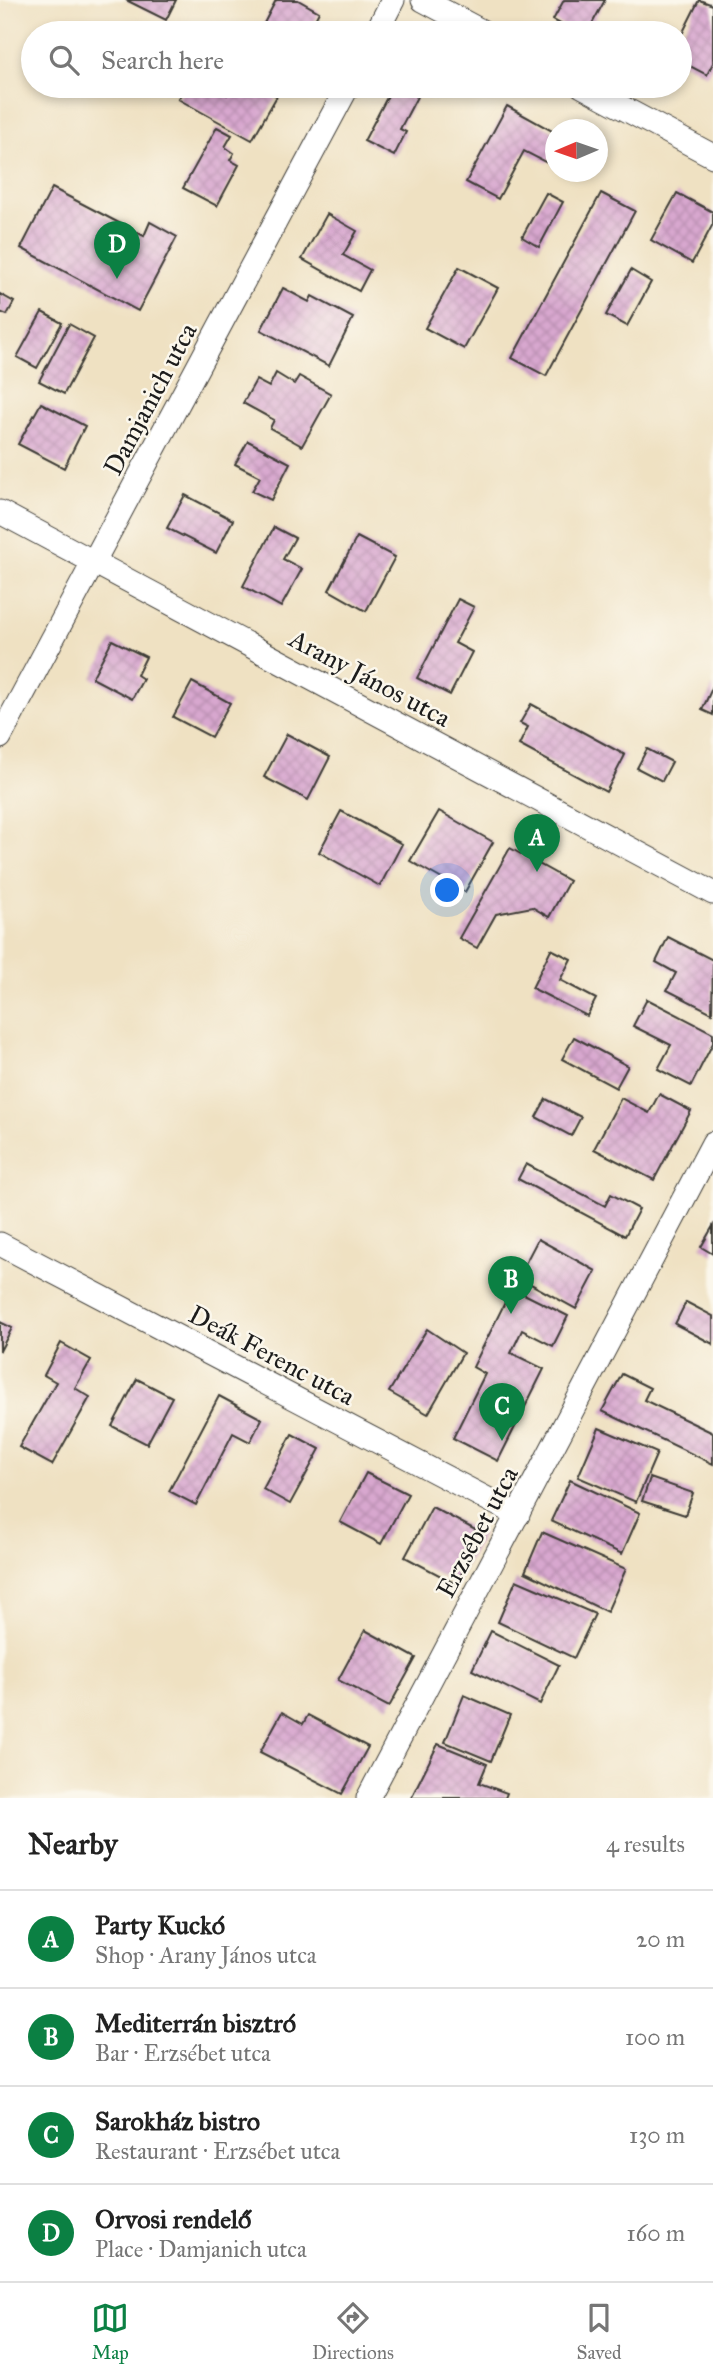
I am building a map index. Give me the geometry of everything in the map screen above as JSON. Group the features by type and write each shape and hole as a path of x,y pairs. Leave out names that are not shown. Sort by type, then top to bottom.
{"street":[{"path":"382,21 393,0"},
{"path":"422,0 462,21"},
{"name":"Damjanich utca","path":"0,737 342,98"},
{"path":"604,98 713,156"},
{"name":"Arany János utca","path":"0,512 713,893"},
{"name":"Erzsébet utca","path":"368,1798 713,1143"},
{"name":"Deák Ferenc utca","path":"0,1244 518,1516"}],"building":[{"path":"126,0 176,0 166,20"},
{"path":"276,0 298,0 319,12 314,21 265,21"},
{"path":"564,0 605,0 594,21 553,20"},
{"path":"699,0 713,5 713,63 707,75 692,67 692,21 688,21"},
{"path":"179,98 276,98 252,140"},
{"path":"387,98 416,98 400,129 406,132 394,156 364,141"},
{"path":"507,106 545,127 545,162 524,151 498,199 466,182"},
{"path":"217,127 232,135 225,147 234,153 230,160 239,165 217,206 183,188"},
{"path":"52,188 144,236 150,222 177,237 138,311 21,248"},
{"path":"546,193 563,202 539,247 522,237"},
{"path":"601,193 635,211 546,376 512,358"},
{"path":"677,193 713,212 713,224 692,263 651,240"},
{"path":"327,214 357,231 343,255 370,270 359,291 302,259"},
{"path":"459,267 498,288 464,349 425,328"},
{"path":"631,270 651,282 627,326 606,315"},
{"path":"283,288 309,302 312,296 353,318 329,366 261,330"},
{"path":"0,294 14,302 7,315 0,312"},
{"path":"42,312 62,323 37,368 17,357"},
{"path":"69,324 94,338 64,394 39,381"},
{"path":"276,373 294,384 299,376 331,394 302,446 270,428 274,420 243,403 256,380 269,387"},
{"path":"41,403 85,426 64,468 18,444"},
{"path":"248,441 290,463 271,500 252,491 260,477 235,464"},
{"path":"185,495 233,520 216,553 167,528"},
{"path":"274,527 295,538 283,559 302,569 281,607 243,586"},
{"path":"357,537 395,557 366,611 329,590"},
{"path":"458,599 474,607 455,643 472,652 450,695 417,678"},
{"path":"112,640 146,657 137,675 143,679 132,699 92,678"},
{"path":"192,682 230,703 211,737 173,717"},
{"path":"713,686 713,715 702,710"},
{"path":"531,704 625,755 606,792 519,745 528,727 520,723"},
{"path":"287,734 330,757 308,800 264,777"},
{"path":"647,749 672,762 662,781 637,768"},
{"path":"341,811 402,844 380,886 319,852"},
{"path":"439,811 493,842 465,892 410,861"},
{"path":"510,848 569,881 549,917 532,907 496,914 477,948 459,938"},
{"path":"668,937 713,960 712,1013 667,990 676,973 656,962"},
{"path":"551,949 571,959 560,980 596,999 587,1016 532,988"},
{"path":"647,999 713,1033 713,1043 691,1086 658,1069 671,1045 633,1026"},
{"path":"574,1037 628,1066 616,1088 562,1059"},
{"path":"659,1094 691,1111 654,1180 594,1149 621,1098 649,1113"},
{"path":"546,1099 581,1117 571,1136 536,1117"},
{"path":"526,1164 605,1206 611,1194 639,1209 625,1236 518,1179"},
{"path":"713,1226 713,1254 701,1247"},
{"path":"538,1239 596,1271 576,1309 518,1277"},
{"path":"512,1288 568,1316 553,1346 522,1330 511,1353 544,1369 498,1461 453,1438 485,1374 473,1367"},
{"path":"686,1302 713,1316 713,1344 675,1324"},
{"path":"0,1322 12,1328 0,1351"},
{"path":"427,1329 463,1353 428,1414 389,1392"},
{"path":"61,1343 91,1360 75,1388 90,1397 52,1465 19,1447 56,1382 44,1375"},
{"path":"622,1374 650,1388 644,1400 713,1433 713,1464 602,1411"},
{"path":"137,1379 172,1397 147,1444 112,1426"},
{"path":"219,1396 262,1419 250,1442 233,1433 196,1505 169,1491"},
{"path":"599,1428 657,1453 636,1502 578,1477"},
{"path":"292,1434 320,1449 290,1504 263,1489"},
{"path":"366,1473 408,1494 381,1544 340,1522"},
{"path":"650,1478 693,1493 685,1515 642,1501"},
{"path":"570,1480 640,1513 622,1554 551,1521"},
{"path":"432,1507 483,1534 456,1584 405,1557"},
{"path":"542,1532 626,1569 607,1612 525,1572"},
{"path":"516,1580 595,1614 574,1658 498,1622"},
{"path":"365,1630 416,1658 389,1707 338,1680"},
{"path":"491,1631 559,1665 540,1704 472,1670"},
{"path":"464,1695 510,1715 491,1761 445,1742"},
{"path":"282,1712 303,1724 308,1715 368,1747 342,1794 260,1752"},
{"path":"438,1744 487,1764 479,1783 507,1793 505,1798 411,1798"}],"place":[{"name":"Orvosi rendelő","path":"117,279"},
{"name":"Party Kuckó","path":"537,872"},
{"name":"Mediterrán bisztró","path":"511,1314"},
{"name":"Sarokház bistro","path":"502,1441"}]}
